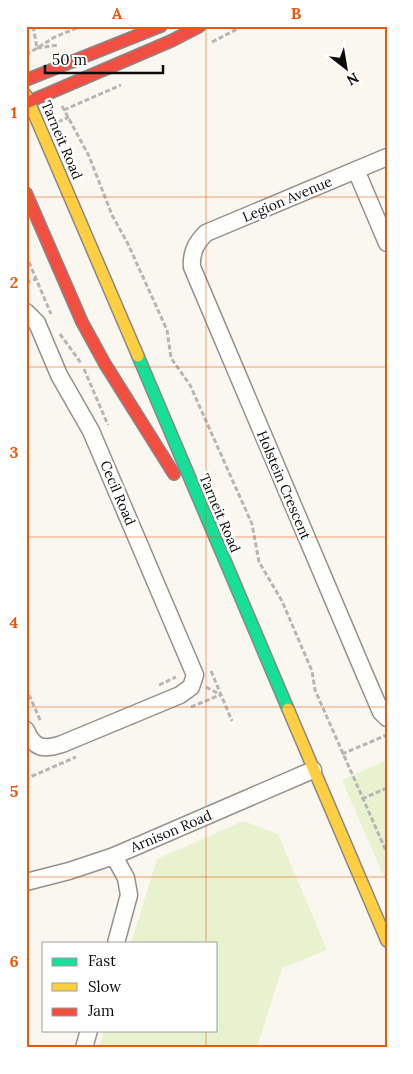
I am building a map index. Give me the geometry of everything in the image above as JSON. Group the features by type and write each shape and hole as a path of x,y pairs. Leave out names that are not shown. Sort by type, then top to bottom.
{"street":[{"path":"26,80 161,26"},
{"path":"27,100 54,91 171,41 200,26"},
{"name":"Tarneit Road","path":"27,100 387,941"},
{"name":"Legion Avenue","path":"194,248 206,233 387,157"},
{"path":"356,170 387,243"},
{"path":"26,193 82,322 105,364 174,472 192,506 237,608 271,673"},
{"name":"Holstein Crescent","path":"194,248 192,267 361,666 381,712 387,718"},
{"name":"Cecil Road","path":"26,312 37,323 59,375 91,431 195,675 194,682 180,696 50,748 39,746 31,741 26,730"},
{"name":"Arnison Road","path":"26,882 69,871 114,856 313,770"},
{"path":"114,856 126,878 129,895 116,942"},
{"path":"84,1048 88,1032"}],"path":[{"path":"33,26 36,48 46,72"},
{"path":"26,55 52,38 81,26"},
{"path":"54,91 80,136 112,215 128,244 167,330 171,358 190,385 252,524 259,562 282,601 312,671 315,690 387,853"},
{"path":"26,283 36,279"},
{"path":"151,688 178,677"},
{"path":"26,688 43,726"},
{"path":"342,754 387,735"},
{"path":"362,799 387,788"}],"green space":[{"path":"387,760 387,884 342,780"},
{"path":"243,821 278,834 327,950 282,968 257,1048 99,1048 103,1032 218,1032 218,942 131,942 157,859"}],"traffic: fast":[{"path":"138,356 288,709"}],"traffic: slow":[{"path":"26,95 138,356"},
{"path":"288,709 387,941"}],"traffic: jam":[{"path":"26,80 161,26"},
{"path":"26,103 171,41 200,26"},
{"path":"26,193 82,322 105,364 174,474"}]}
